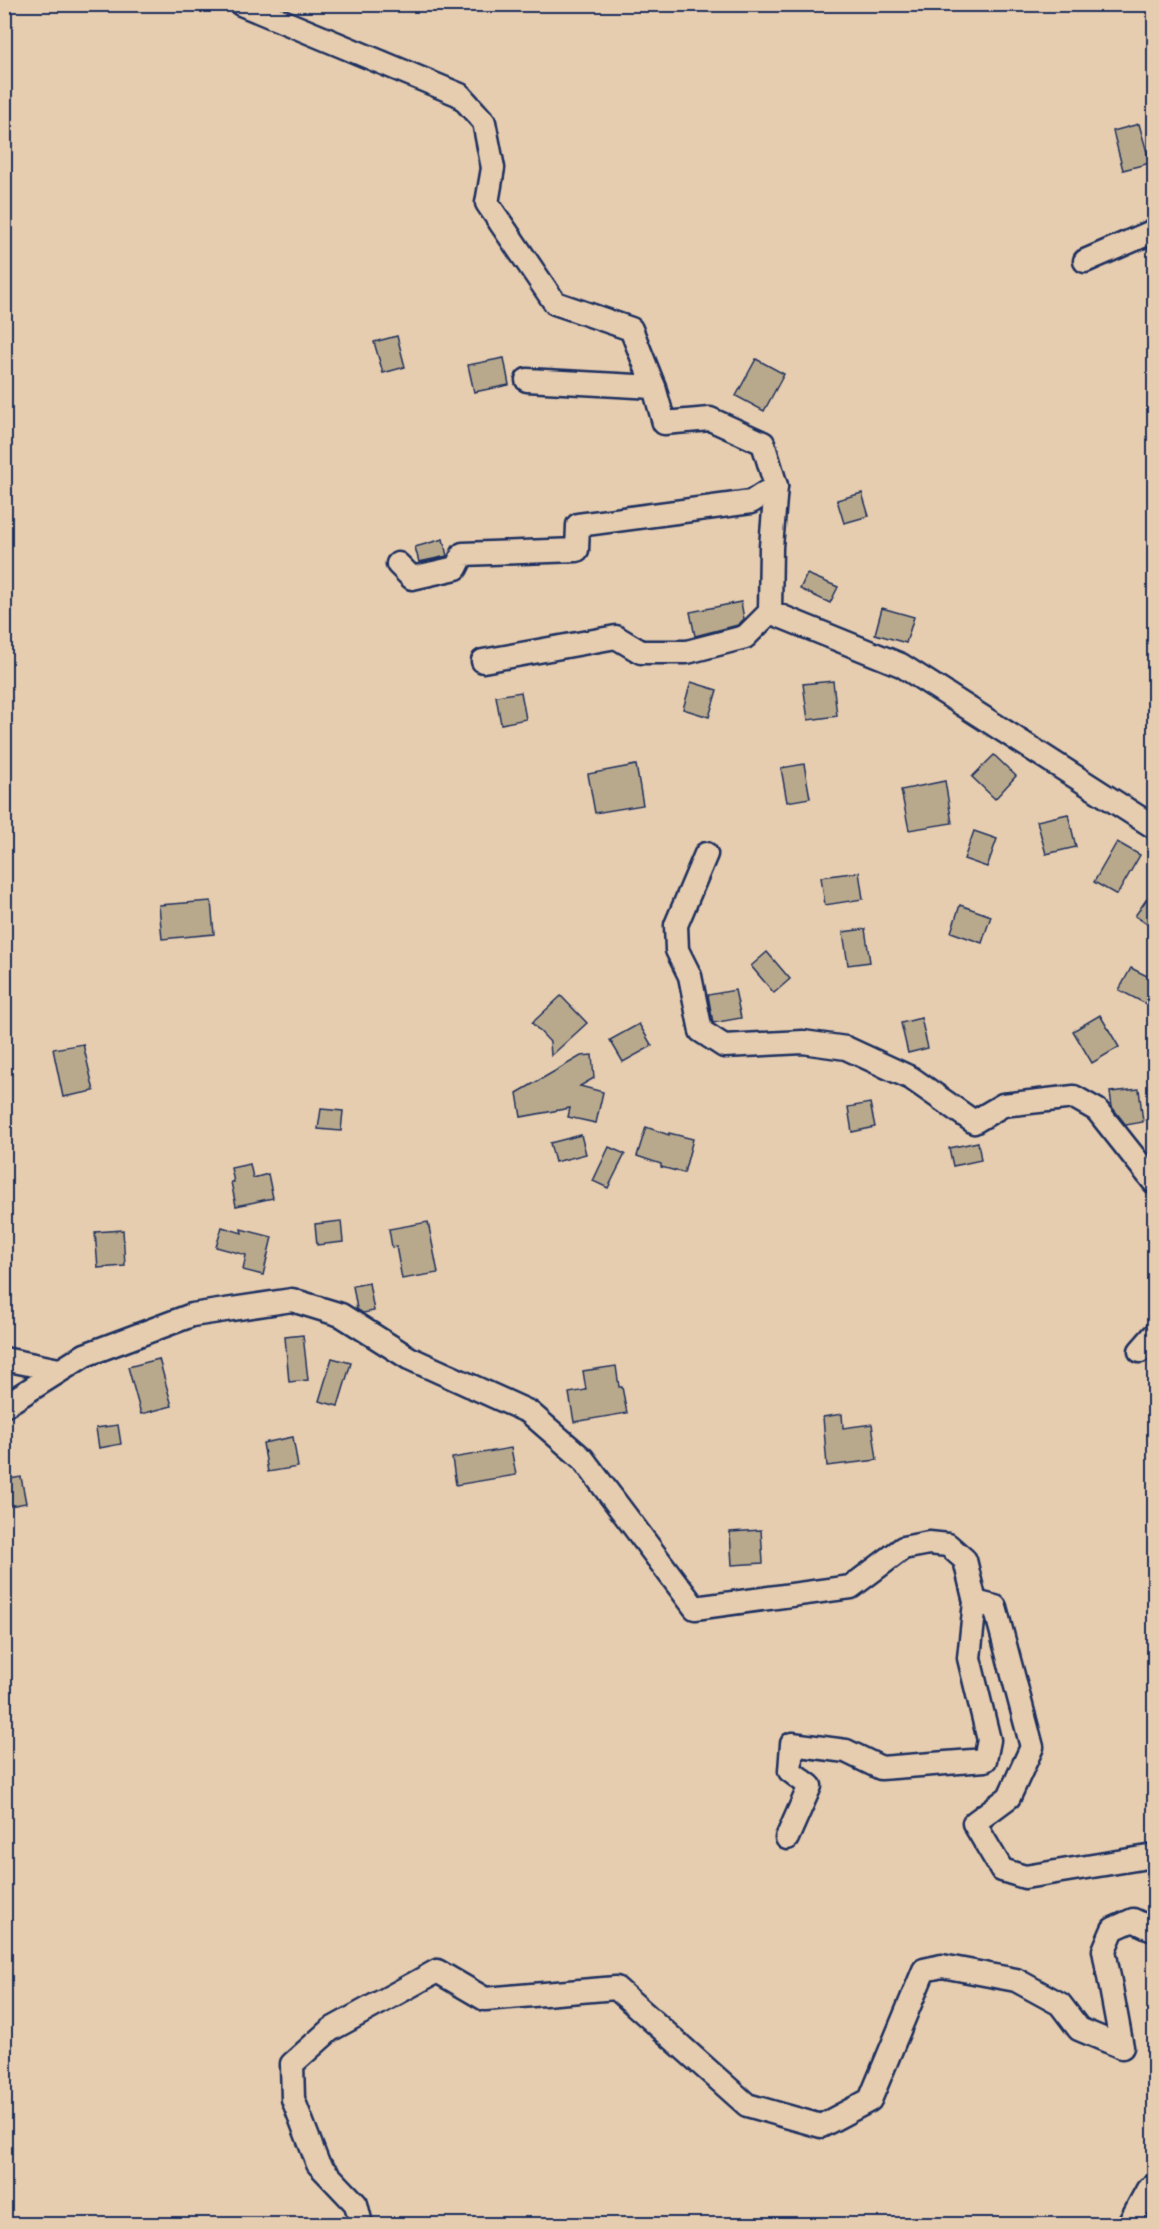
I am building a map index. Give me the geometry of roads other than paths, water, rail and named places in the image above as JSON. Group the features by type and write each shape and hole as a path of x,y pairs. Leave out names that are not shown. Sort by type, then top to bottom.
{"street":[{"path":"241,4 460,95 484,122 492,168 487,203 555,303 631,329 654,387 664,423 710,419 763,443 776,486 770,612 745,637 687,652 641,652 616,637 483,661"},
{"path":"1085,261 1155,231"},
{"path":"527,380 654,387"},
{"path":"398,564 412,578 456,568 463,554 577,550 578,525 751,502 776,486"},
{"path":"770,612 901,665 1155,827"},
{"path":"706,854 676,925 677,950 690,976 701,1031 724,1046 803,1042 846,1048 911,1078 974,1122 1003,1105 1074,1097 1097,1110 1155,1182"},
{"path":"4,1406 85,1355 192,1315 292,1300 340,1315 409,1358 529,1412 583,1459 695,1608 851,1587 903,1548 929,1543 948,1545 965,1560 975,1602 969,1658 989,1740 985,1760 881,1768 846,1751 792,1744 790,1771 810,1786 787,1838"},
{"path":"4,1359 59,1370"},
{"path":"975,1602 995,1607 1032,1747 1009,1797 974,1823 1002,1870 1025,1877 1155,1856"},
{"path":"361,2224 356,2204 318,2163 293,2099 292,2064 330,2030 437,1971 485,1999 616,1988 747,2105 821,2126 870,2100 924,1970 942,1966 1016,1980 1060,2004 1079,2029 1122,2047 1104,1950 1113,1929 1133,1920 1155,1930"},
{"path":"1129,2224 1148,2189 1155,2186"}]}
